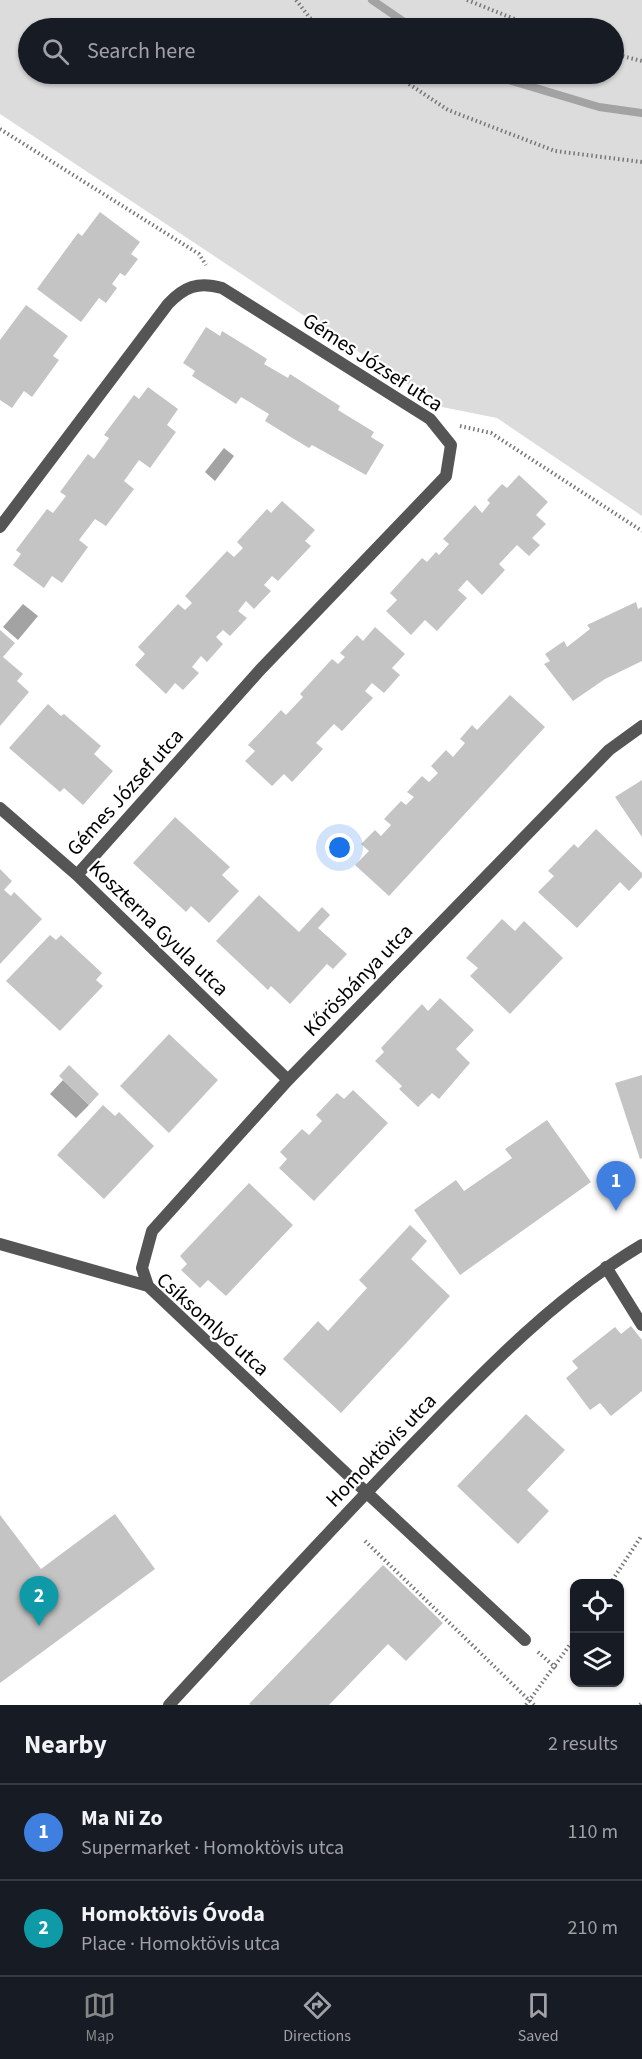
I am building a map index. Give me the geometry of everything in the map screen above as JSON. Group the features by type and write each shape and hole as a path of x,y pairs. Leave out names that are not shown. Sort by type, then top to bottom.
{"street":[{"name":"Gémes József utca","path":"0,527 168,304 180,291 194,285 208,284 222,288 429,419 451,445 446,476 260,670 77,875"},
{"name":"Kőrösbánya utca","path":"148,1286 142,1268 152,1231 288,1080 609,750 642,726"},
{"name":"Koszterna Gyula utca","path":"0,808 77,875 288,1080"},
{"name":"Csíksomlyó utca","path":"0,1244 148,1286 525,1640"},
{"name":"Homoktövis utca","path":"169,1705 366,1492 511,1346 570,1293 642,1245"},
{"path":"606,1267 642,1325"}],"path":[{"path":"296,0 310,18"},
{"path":"467,0 512,18"},
{"path":"624,56 642,61"},
{"path":"408,84 448,110 555,151 642,162"},
{"path":"0,129 199,254 222,288"},
{"path":"429,419 491,433 642,531"},
{"path":"613,1579 642,1535"},
{"path":"365,1541 534,1705"},
{"path":"526,1705 570,1645"}],"shaded area":[{"path":"0,0 642,0 642,516 497,418 442,407 0,114"},
{"path":"224,448 234,456 215,481 205,472"},
{"path":"23,604 38,616 18,640 3,627"},
{"path":"63,1080 89,1105 76,1118 50,1094"}],"building":[{"path":"100,212 140,242 131,254 138,259 125,276 120,273 112,284 117,288 106,303 99,298 81,322 37,289 78,233 82,236"},
{"path":"26,305 68,336 53,356 59,360 32,397 24,391 12,408 0,400 0,340"},
{"path":"206,327 220,336 222,331 248,347 267,359 264,364 288,378 290,374 340,406 338,410 374,432 371,437 384,445 366,475 312,445 309,448 289,436 265,421 269,414 241,397 236,404 192,376 195,371 183,363"},
{"path":"148,387 178,409 167,425 176,432 150,468 139,460 124,481 134,489 106,526 95,519 79,540 88,547 62,583 52,576 44,588 13,565 21,554 16,550 47,509 53,513 66,496 60,492 88,454 94,459 109,438 104,435 134,395 139,399"},
{"path":"519,475 548,502 536,515 546,524 532,538 540,545 529,556 517,545 499,564 505,570 482,595 467,580 458,590 467,598 437,631 425,620 411,635 386,611 397,600 390,593 422,558 427,562 436,552 439,555 449,544 443,539 475,505 482,513 490,503 487,500 502,484 507,488"},
{"path":"282,501 315,530 305,541 311,546 278,581 272,576 264,585 271,591 254,609 246,601 238,611 247,618 230,636 223,630 216,637 223,644 207,662 201,656 192,667 199,673 183,690 175,683 166,694 135,665 145,654 138,647 178,604 185,610 192,603 185,596 227,551 234,557 243,548 237,542 267,509 271,513"},
{"path":"636,602 638,609 642,607 642,661 605,679 573,701 544,664 550,661 545,654 564,641 567,647 590,629 587,625"},
{"path":"375,627 405,654 392,668 400,675 384,693 372,683 365,691 373,698 342,731 334,724 316,743 323,749 292,782 284,774 272,786 245,761 255,751 248,745 281,710 286,715 303,697 300,694 332,659 338,664 345,657 340,653 357,635 363,641"},
{"path":"0,630 15,643 3,657 23,674 17,681 29,692 0,726"},
{"path":"510,695 545,727 389,896 355,865 369,851 361,844 375,830 381,836 391,825 384,819 401,801 406,805 414,797 407,792 422,776 429,782 438,773 431,766 446,750 453,757 465,743 460,739 472,725 477,730"},
{"path":"48,704 61,716 64,714 101,746 94,754 113,771 83,805 64,788 60,792 9,748"},
{"path":"642,780 642,837 615,797"},
{"path":"175,817 230,867 222,875 239,891 209,923 191,906 186,912 133,863"},
{"path":"596,829 642,873 642,877 629,891 620,882 577,928 538,892 554,876 548,871 574,844 578,848"},
{"path":"0,869 12,881 4,890 11,896 14,892 42,919 0,964"},
{"path":"259,895 299,932 322,907 330,915 318,928 347,954 333,969 327,964 290,1004 271,986 268,990 216,941"},
{"path":"502,919 515,931 524,921 563,958 510,1014 470,976 478,968 466,958"},
{"path":"50,935 56,940 61,935 102,973 96,980 103,986 60,1031 6,981"},
{"path":"440,998 474,1030 456,1049 470,1063 439,1099 432,1093 418,1107 399,1089 402,1086 375,1061 384,1052 381,1048 422,1004 428,1011"},
{"path":"169,1034 218,1080 169,1133 120,1086"},
{"path":"69,1065 99,1094 89,1105 59,1076"},
{"path":"642,1075 642,1158 640,1159 615,1083"},
{"path":"353,1090 388,1123 314,1201 279,1168 287,1159 280,1152 302,1129 309,1135 322,1121 316,1115 337,1093 344,1099"},
{"path":"103,1105 115,1116 119,1112 154,1146 104,1199 57,1155"},
{"path":"547,1120 591,1182 460,1275 414,1210 456,1180 464,1191 512,1158 505,1149"},
{"path":"249,1183 293,1225 226,1296 208,1280 200,1288 181,1270 187,1264 180,1256"},
{"path":"410,1225 427,1241 411,1259 450,1296 341,1413 283,1359 318,1321 328,1331 367,1288 359,1280"},
{"path":"631,1326 642,1340 642,1391 611,1416 600,1403 590,1410 566,1378 578,1368 572,1361 615,1327 621,1334"},
{"path":"526,1414 565,1450 527,1490 549,1511 518,1544 457,1486"},
{"path":"115,1514 155,1569 0,1683 0,1515 41,1569"},
{"path":"383,1565 443,1623 406,1661 388,1644 329,1705 249,1704"}],"waterway":[{"path":"372,0 398,18"},
{"path":"522,84 599,107 642,113"}],"place":[{"name":"Ma Ni Zo","path":"616,1211"},
{"name":"Homoktövis Óvoda","path":"39,1626"}]}
